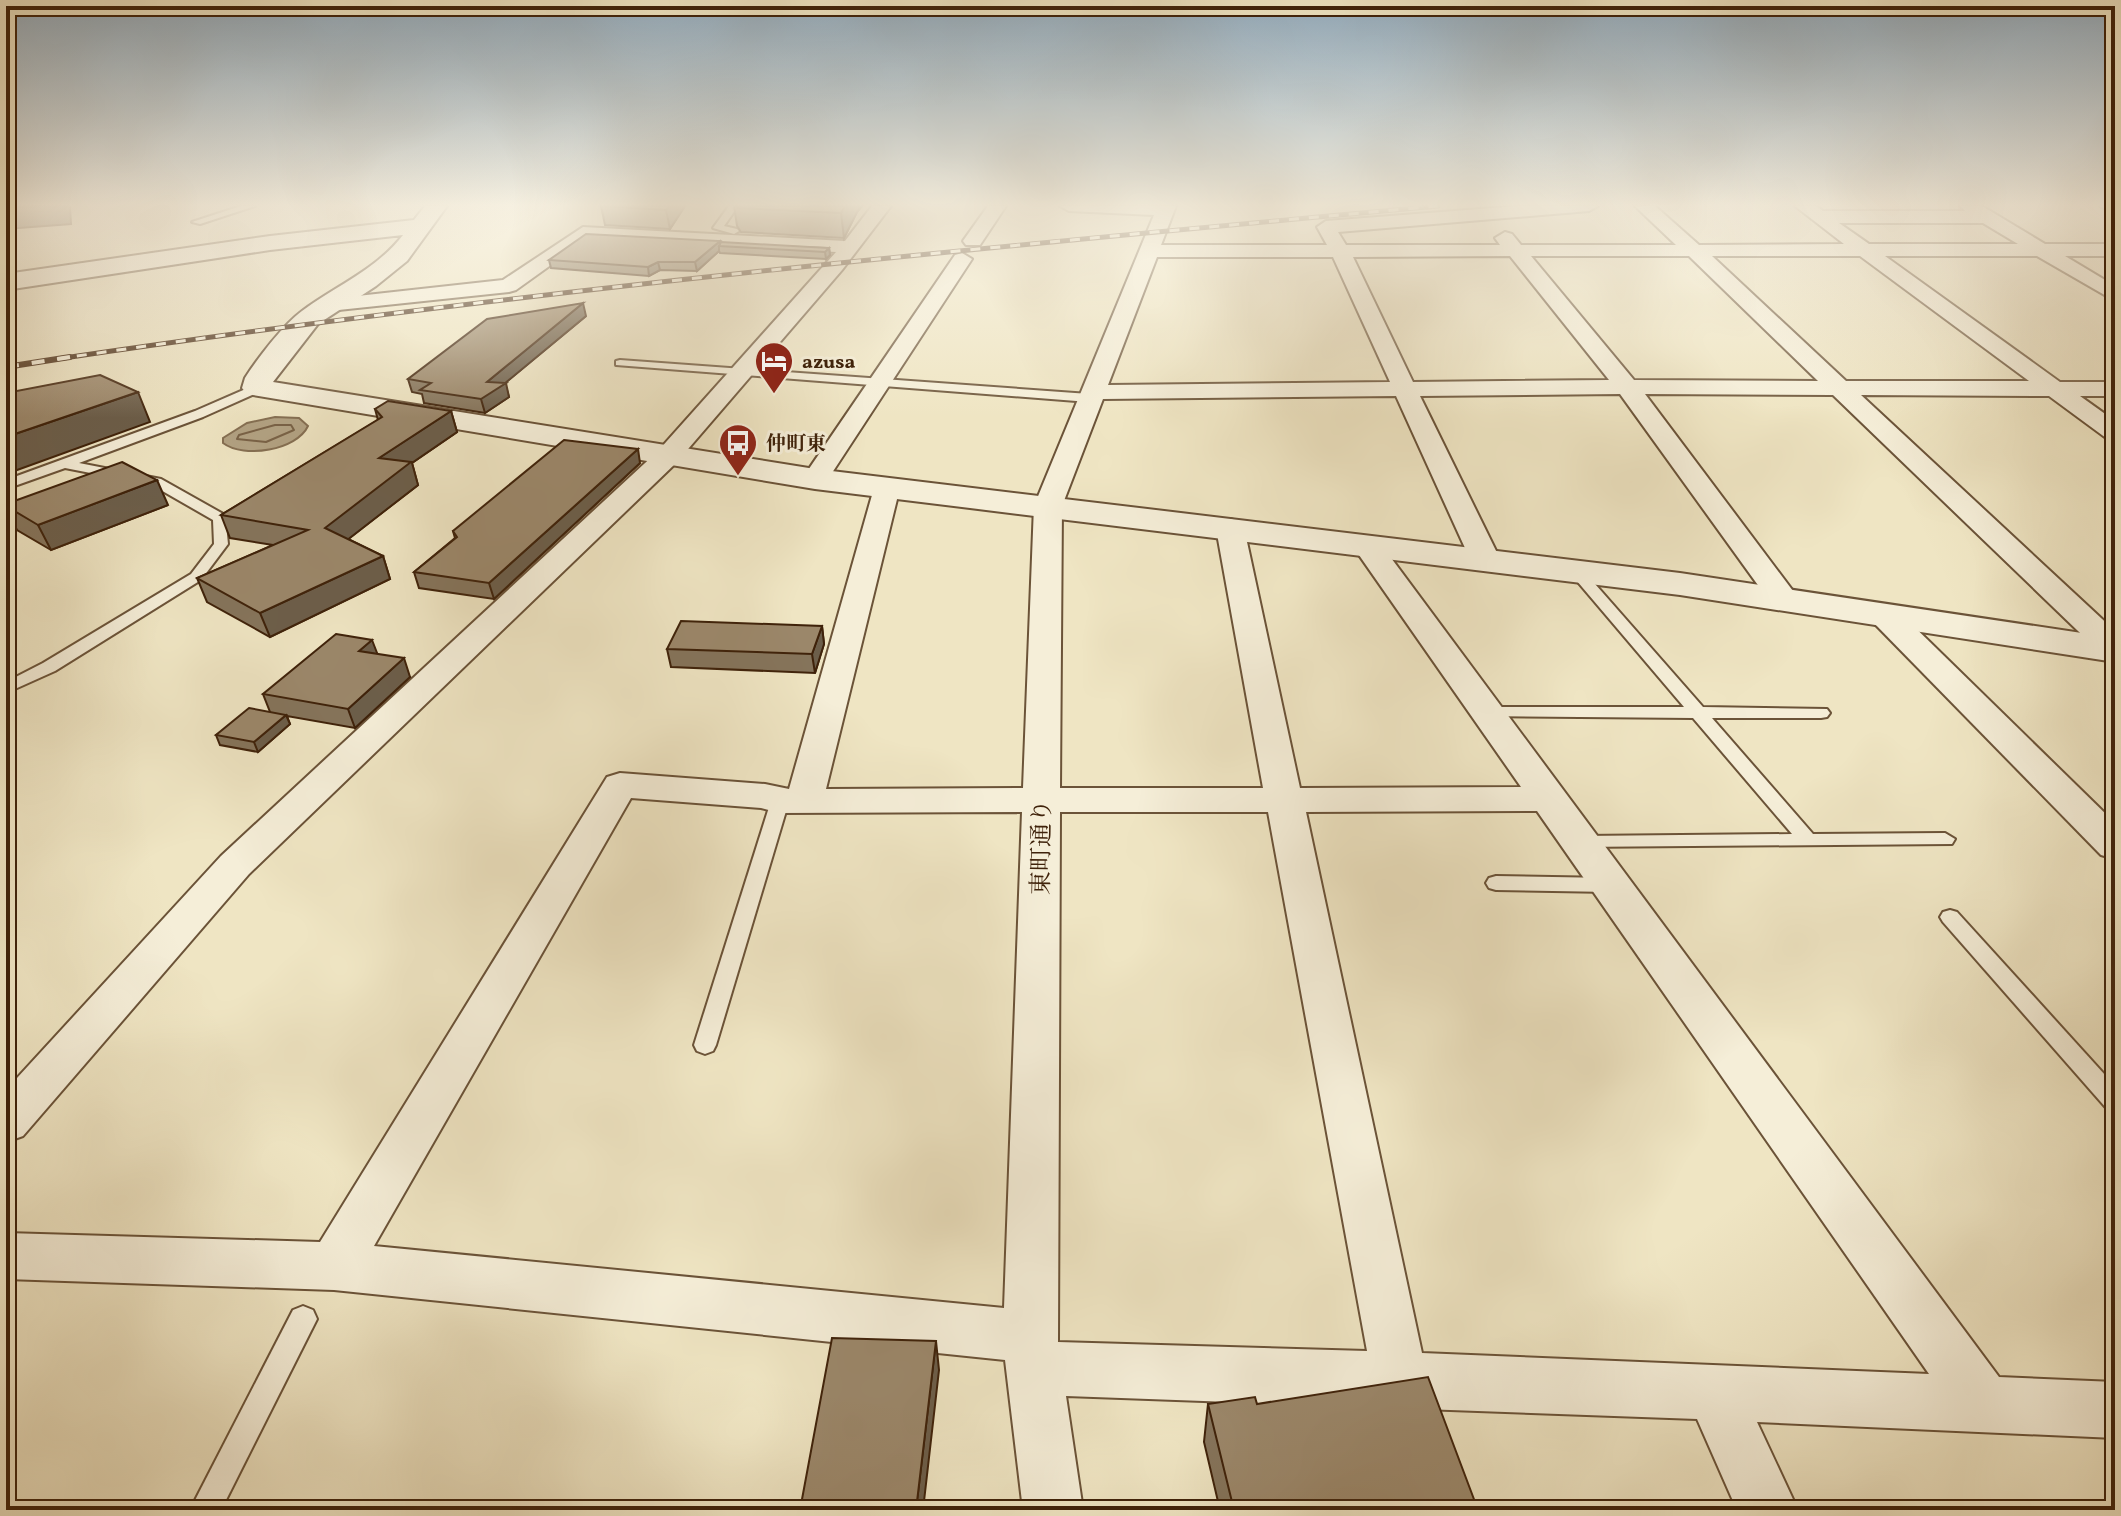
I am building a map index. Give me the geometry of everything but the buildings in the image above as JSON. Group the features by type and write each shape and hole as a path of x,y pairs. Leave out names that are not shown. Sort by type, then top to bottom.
{"street":[{"path":"6,282 41,277"},
{"path":"371,277 309,318 259,378 257,388 815,479 1576,571 1883,614 2108,652"},
{"path":"329,305 509,286 522,277"},
{"path":"6,1122 235,865 667,457 824,277"},
{"path":"815,479 951,277"},
{"name":"東町通り","path":"1053,1510 1031,1352 1048,506 1138,277"},
{"path":"1352,277 1485,559"},
{"path":"1536,277 1627,387 1784,599"},
{"path":"1722,277 2108,652"},
{"path":"1899,277 2115,433"},
{"path":"2085,277 2115,295"},
{"path":"1090,395 1627,387 2115,389"},
{"path":"792,801 886,487"},
{"path":"1230,528 1400,1379"},
{"path":"1367,545 1984,1404"},
{"path":"1883,614 2115,846"},
{"path":"334,1266 620,785 765,796 792,801 1551,799"},
{"path":"6,1256 334,1266 778,1309 1031,1352 1400,1379 2115,1410"},
{"path":"1713,1391 1768,1510"}],"lane":[{"path":"620,363 1090,395"},
{"path":"6,485 199,414 257,388"},
{"path":"6,688 49,667 196,577 221,544 220,518 156,482 65,464"},
{"path":"1576,571 1807,839"},
{"path":"1487,712 1821,713"},
{"path":"705,1045 792,801"},
{"path":"1582,842 1945,839"},
{"path":"1496,883 1610,885"},
{"path":"1950,917 2115,1102"},
{"path":"205,1510 303,1319"}],"water":[{"path":"275,417 299,418 308,426 293,441 269,450 244,450 223,443 223,438 247,423"}],"railway":[{"path":"59,359 401,312 712,277"},
{"path":"59,359 70,357"},
{"path":"6,367 59,359"}],"place":[{"name":"azusa","path":"774,395"},
{"name":"仲町東","path":"738,477"}]}
